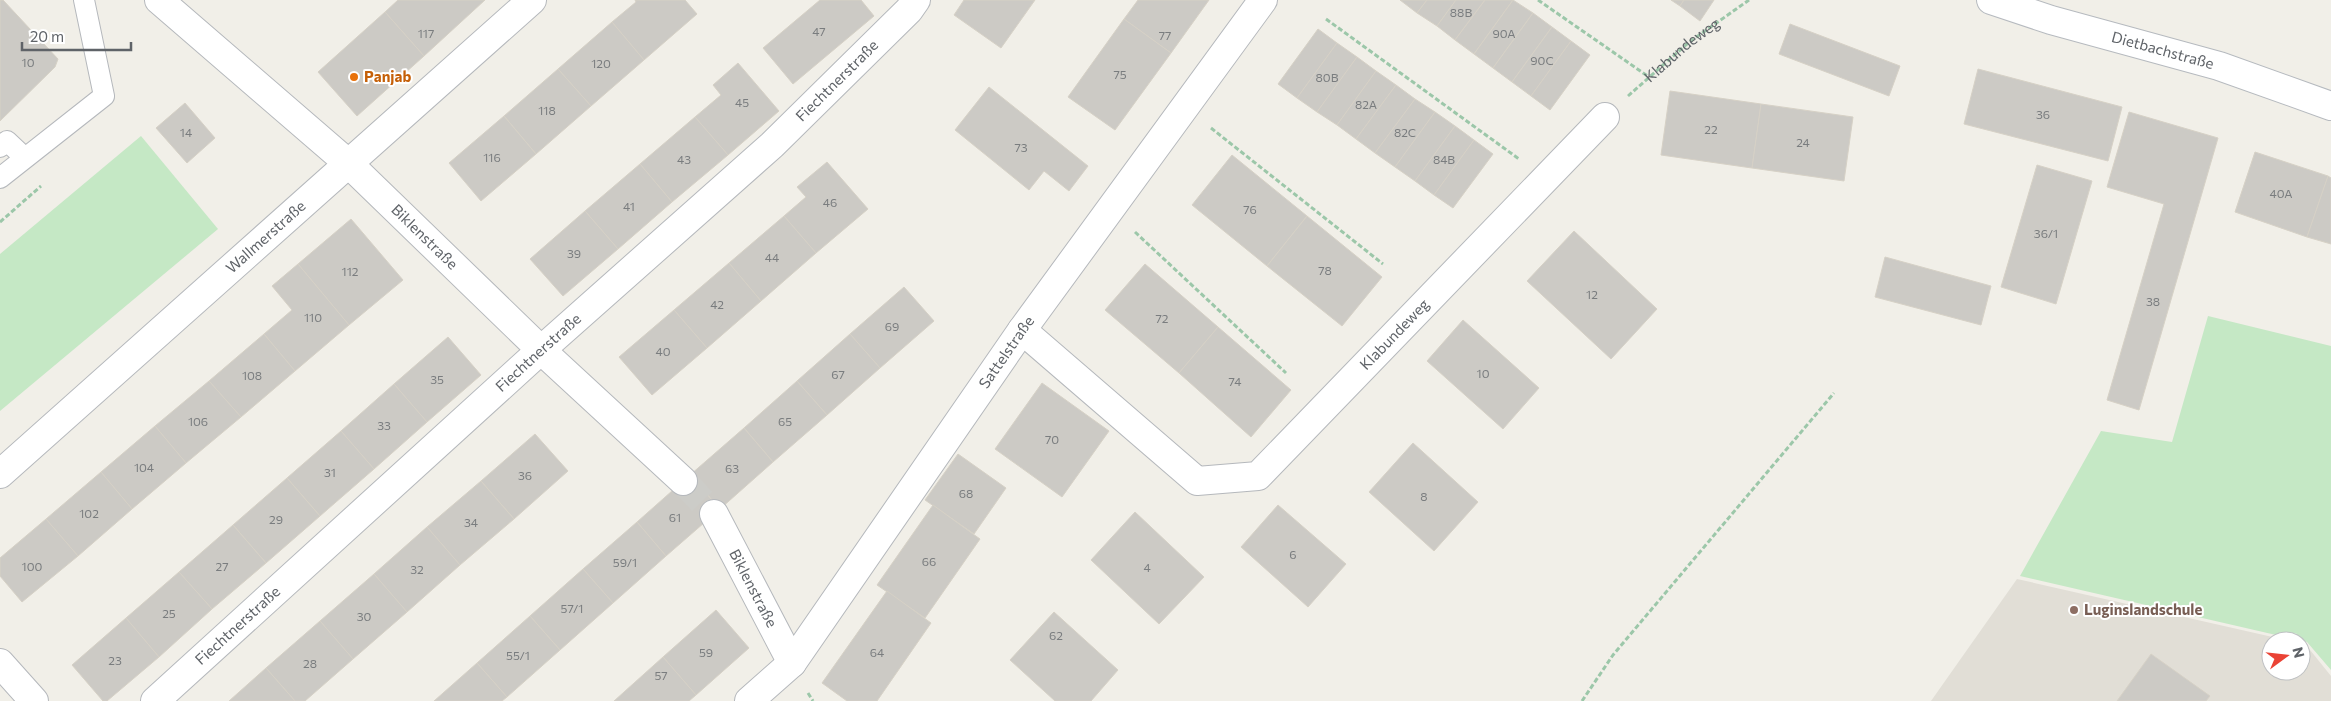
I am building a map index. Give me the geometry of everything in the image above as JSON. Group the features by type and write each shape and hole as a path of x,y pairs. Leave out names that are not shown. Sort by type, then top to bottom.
{"street":[{"name":"Biklenstraße","path":"159,0 349,164 541,350 683,481"},
{"name":"Wallmerstraße","path":"0,474 532,0"},
{"name":"Sattelstraße","path":"749,701 792,663 1022,330 1263,0"},
{"name":"Dietbachstraße","path":"1991,0 2050,20 2219,66 2331,106"},
{"name":"Fiechtnerstraße","path":"154,701 541,350 772,146 907,3"},
{"name":"Klabundeweg","path":"1022,330 1197,482 1258,476 1605,116"},
{"name":"Biklenstraße","path":"714,514 792,663"},
{"path":"0,663 34,701"}],"lane":[{"path":"0,178 24,157 104,96 84,0"},
{"path":"0,147 7,141 24,157"}],"path":[{"path":"1538,0 1649,77"},
{"name":"Klabundeweg","path":"1605,116 1688,43 1749,0"},
{"path":"1326,20 1546,178"},
{"path":"1185,107 1382,264"},
{"path":"1110,210 1286,373"},
{"path":"1582,701 1613,655 1834,393"}],"shaded area":[{"name":"Luginslandschule","path":"2017,579 2261,634 2261,681 2311,681 2311,651 2331,676 2331,701 1931,701"}],"green space":[{"path":"141,136 218,229 0,411 0,254"},
{"path":"2208,316 2331,346 2331,670 2311,647 2311,631 2261,631 2020,576 2101,431 2172,442"}],"building":[{"path":"0,0 3,0 58,59 55,67 0,121"},
{"path":"398,0 485,0 424,56 385,12"},
{"path":"635,0 685,0 697,14 644,60 612,22 636,2"},
{"path":"820,0 861,0 874,16 793,84 763,48"},
{"path":"964,0 1035,0 1001,48 954,15"},
{"path":"1138,0 1209,0 1171,53 1124,19"},
{"path":"1400,0 1427,0 1417,13"},
{"path":"1427,0 1456,0 1437,26 1417,13"},
{"path":"1456,0 1485,0 1455,40 1437,26"},
{"path":"1485,0 1513,0 1474,54 1455,40"},
{"path":"1513,0 1533,13 1493,68 1474,54"},
{"path":"1671,0 1684,0 1680,6"},
{"path":"1684,0 1714,0 1700,21 1680,6"},
{"path":"385,12 424,56 357,116 318,72"},
{"path":"1533,13 1552,27 1512,82 1493,68"},
{"path":"1124,19 1171,53 1115,130 1068,97"},
{"path":"612,22 644,60 591,106 558,69"},
{"path":"1790,24 1900,66 1889,96 1779,54"},
{"path":"1552,27 1571,41 1531,96 1512,82"},
{"path":"1318,29 1337,43 1297,98 1278,84"},
{"path":"1571,41 1590,55 1550,110 1531,96"},
{"path":"1337,43 1357,57 1317,112 1297,98"},
{"path":"1357,57 1376,71 1337,125 1317,112"},
{"path":"738,63 779,111 728,155 695,117 721,95 713,85"},
{"path":"558,69 591,106 536,154 504,116"},
{"path":"1978,69 2122,107 2108,161 1964,124"},
{"path":"1376,71 1396,85 1356,139 1337,125"},
{"path":"1396,85 1415,99 1375,153 1356,139"},
{"path":"989,87 1088,166 1069,191 1044,171 1029,190 955,130"},
{"path":"1670,91 1761,104 1752,168 1661,155"},
{"path":"1415,99 1435,112 1395,167 1375,153"},
{"path":"185,103 215,138 187,163 156,128"},
{"path":"1761,104 1853,117 1844,181 1752,168"},
{"path":"1435,112 1455,126 1415,181 1395,167"},
{"path":"2129,112 2218,138 2139,410 2107,400 2164,204 2107,187"},
{"path":"504,116 536,154 481,201 449,163"},
{"path":"695,117 728,155 672,202 640,164"},
{"path":"1455,126 1474,140 1434,195 1415,181"},
{"path":"1474,140 1493,154 1453,208 1434,195"},
{"path":"2255,152 2328,176 2307,237 2235,212"},
{"path":"1232,155 1307,216 1267,266 1192,205"},
{"path":"827,162 868,209 816,253 784,216 806,197 797,187"},
{"path":"640,164 672,202 618,249 585,211"},
{"path":"2037,165 2092,181 2056,304 2001,287"},
{"path":"2328,176 2331,178 2331,244 2307,237"},
{"path":"585,211 618,249 563,296 530,259"},
{"path":"784,216 816,253 761,301 729,263"},
{"path":"1307,216 1382,277 1342,326 1267,266"},
{"path":"351,219 403,280 349,325 298,264"},
{"path":"1574,231 1657,309 1611,359 1527,281"},
{"path":"1885,257 1991,286 1981,325 1875,297"},
{"path":"729,263 761,301 707,348 674,310"},
{"path":"298,264 349,325 295,371 264,334 292,310 272,286"},
{"path":"1145,264 1218,327 1179,373 1105,310"},
{"path":"904,287 934,321 880,368 850,334"},
{"path":"674,310 707,348 652,395 619,357"},
{"path":"1463,320 1539,388 1503,429 1427,361"},
{"path":"1218,327 1291,390 1251,437 1179,373"},
{"path":"264,334 295,371 241,417 209,381"},
{"path":"850,334 880,368 827,415 797,381"},
{"path":"448,337 481,375 427,422 394,384"},
{"path":"209,381 241,417 186,463 155,426"},
{"path":"797,381 827,415 773,462 744,428"},
{"path":"1042,383 1109,431 1062,497 995,449"},
{"path":"394,384 427,422 374,469 341,431"},
{"path":"155,426 186,463 132,509 101,472"},
{"path":"744,428 773,462 720,509 690,475"},
{"path":"341,431 374,469 320,516 287,478"},
{"path":"535,434 568,471 514,519 481,481"},
{"path":"1413,443 1478,502 1434,551 1369,492"},
{"path":"958,454 1006,488 974,534 925,500"},
{"path":"101,472 132,509 78,556 46,519"},
{"path":"690,475 720,509 666,556 637,522"},
{"path":"287,478 320,516 266,563 233,525"},
{"path":"481,481 514,519 460,565 427,527"},
{"path":"933,505 980,539 925,618 877,585"},
{"path":"1278,505 1346,564 1308,607 1241,547"},
{"path":"1135,512 1204,577 1159,624 1091,560"},
{"path":"46,519 78,556 22,602 0,576 0,558"},
{"path":"637,522 666,556 613,603 583,569"},
{"path":"233,525 266,563 212,609 179,572"},
{"path":"427,527 460,565 407,612 374,574"},
{"path":"583,569 613,603 560,650 530,616"},
{"path":"179,572 212,609 159,657 126,618"},
{"path":"374,574 407,612 353,659 320,621"},
{"path":"887,591 931,623 877,701 847,701 822,683"},
{"path":"716,610 749,648 696,695 663,657"},
{"path":"1054,612 1118,670 1091,701 1055,701 1010,660"},
{"path":"530,616 560,650 507,697 477,663"},
{"path":"126,618 159,657 107,701 103,701 72,665"},
{"path":"320,621 353,659 305,701 295,701 266,668"},
{"path":"2151,654 2210,696 2206,701 2117,701"},
{"path":"663,657 696,695 689,701 614,701"},
{"path":"477,663 507,697 502,701 434,701"},
{"path":"266,668 295,701 229,701"}],"tunnel":[{"path":"683,481 714,514"}],"place":[{"name":"Panjab","path":"354,77"},
{"name":"Luginslandschule","path":"2074,610"}]}
